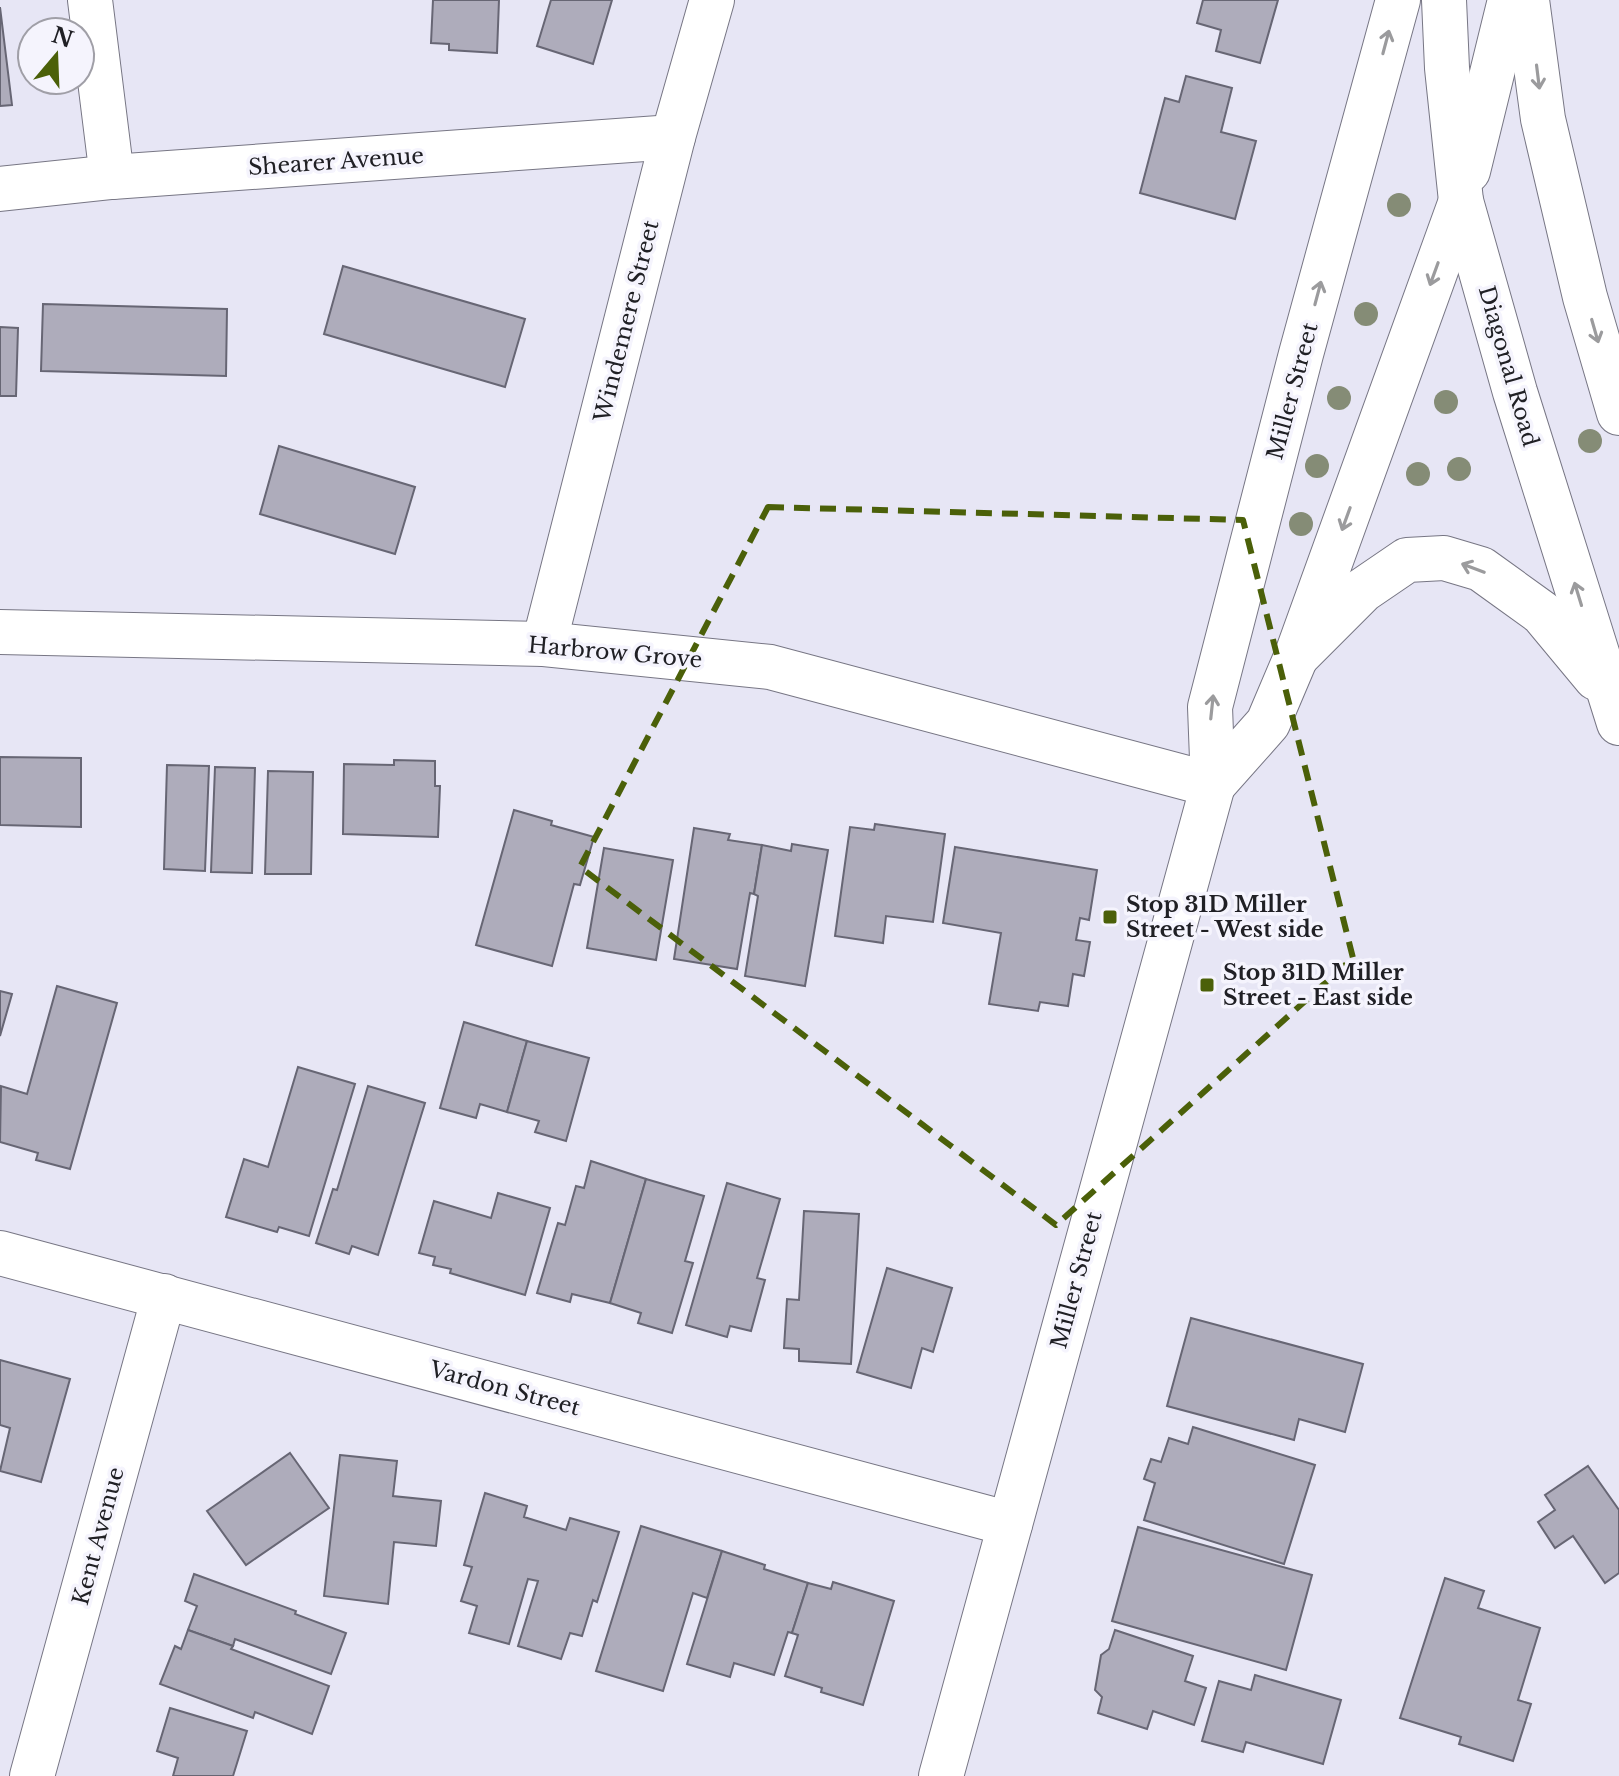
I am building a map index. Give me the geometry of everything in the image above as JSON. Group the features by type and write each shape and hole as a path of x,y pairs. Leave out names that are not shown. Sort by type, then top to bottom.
{"street":[{"path":"90,0 112,177"},
{"name":"Windemere Street","path":"544,644 673,137 712,0"},
{"name":"Miller Street","path":"941,1776 1213,785 1210,707 1301,354 1398,0"},
{"name":"Diagonal Road","path":"1444,0 1447,68 1461,201 1515,392 1615,709"},
{"name":"Miller Street","path":"1213,785 1268,723 1296,657 1461,201 1510,0"},
{"path":"1527,0 1546,134 1585,297 1619,413"},
{"name":"Shearer Avenue","path":"0,189 112,177 673,137"},
{"path":"1296,657 1363,590 1407,560 1444,558 1481,569 1542,613 1615,709"},
{"name":"Harbrow Grove","path":"0,632 544,644 770,667 1213,785"},
{"name":"Vardon Street","path":"0,1253 1010,1524"},
{"name":"Kent Avenue","path":"32,1776 164,1296"}],"highlighted area":[{"path":"768,507 1243,520 1353,958 1056,1225 580,867"}],"building":[{"path":"433,0 499,0 497,53 449,50 449,44 431,43"},
{"path":"551,0 612,0 593,64 537,46"},
{"path":"1203,0 1278,0 1260,63 1216,51 1221,30 1197,23"},
{"path":"0,7 12,105 0,106"},
{"path":"1186,76 1232,88 1221,132 1256,141 1235,219 1140,193 1165,98 1179,102"},
{"path":"343,266 525,319 505,387 324,334"},
{"path":"43,304 227,309 226,376 41,371"},
{"path":"0,327 18,328 16,396 0,396"},
{"path":"279,446 415,487 395,554 260,514"},
{"path":"0,757 81,758 81,827 0,825"},
{"path":"394,760 435,761 435,786 440,786 438,837 343,834 344,764 394,765"},
{"path":"167,765 209,766 205,871 164,869"},
{"path":"215,767 255,768 252,873 211,872"},
{"path":"268,771 313,772 311,874 265,874"},
{"path":"514,810 594,837 580,885 574,884 552,966 476,945"},
{"path":"875,824 945,834 933,922 886,916 883,943 835,936 850,827 874,830"},
{"path":"694,828 730,834 728,840 762,845 737,969 674,959"},
{"path":"792,844 828,850 805,986 745,976 758,896 754,894 762,845 791,851"},
{"path":"955,847 1097,870 1089,920 1080,918 1076,940 1090,942 1084,976 1073,974 1068,1006 1040,1002 1038,1011 989,1004 1001,933 943,923"},
{"path":"604,848 673,860 656,960 587,948"},
{"path":"57,986 117,1003 70,1169 36,1160 38,1153 0,1142 1,1086 27,1094"},
{"path":"0,991 12,994 0,1036"},
{"path":"464,1022 527,1041 507,1112 480,1104 476,1118 440,1108"},
{"path":"527,1041 589,1058 566,1141 535,1132 539,1121 507,1112"},
{"path":"298,1067 355,1084 309,1236 279,1227 277,1232 226,1217 244,1159 268,1167"},
{"path":"368,1086 425,1103 378,1255 352,1246 349,1254 316,1243 333,1189 337,1190"},
{"path":"591,1161 646,1179 610,1303 572,1294 570,1302 537,1293 558,1223 565,1225 576,1186 584,1188"},
{"path":"646,1179 704,1196 685,1261 693,1263 672,1333 638,1323 641,1313 610,1303"},
{"path":"727,1183 780,1199 757,1278 765,1280 751,1331 730,1326 727,1337 686,1325"},
{"path":"498,1193 550,1208 525,1295 450,1273 451,1269 433,1265 435,1257 419,1253 434,1201 491,1218"},
{"path":"804,1211 859,1214 851,1364 799,1361 799,1349 784,1348 787,1299 799,1300"},
{"path":"887,1268 952,1288 933,1352 922,1348 911,1388 857,1372"},
{"path":"1191,1318 1363,1364 1345,1432 1299,1419 1294,1440 1167,1406"},
{"path":"0,1360 70,1379 41,1482 0,1471 10,1428 0,1425"},
{"path":"1193,1427 1315,1465 1284,1564 1144,1520 1155,1483 1144,1479 1151,1459 1161,1462 1169,1438 1188,1444"},
{"path":"290,1453 329,1508 246,1565 207,1511"},
{"path":"340,1455 397,1461 393,1496 441,1501 436,1546 394,1542 388,1604 324,1596"},
{"path":"1588,1466 1619,1510 1619,1573 1605,1583 1573,1536 1555,1548 1538,1522 1555,1510 1545,1495"},
{"path":"485,1493 527,1506 524,1517 566,1530 570,1518 619,1532 597,1602 593,1600 582,1636 570,1633 561,1659 518,1646 538,1581 528,1579 509,1644 469,1633 477,1606 461,1601 472,1567 464,1565"},
{"path":"641,1526 722,1551 707,1598 693,1593 663,1691 596,1671"},
{"path":"1138,1527 1312,1575 1286,1670 1112,1621"},
{"path":"722,1551 808,1583 774,1675 734,1663 730,1677 687,1664"},
{"path":"194,1574 296,1611 295,1614 346,1633 331,1674 235,1639 233,1646 188,1630 197,1606 185,1601"},
{"path":"1445,1578 1484,1591 1478,1608 1540,1628 1518,1700 1531,1704 1513,1761 1459,1744 1461,1737 1400,1718"},
{"path":"833,1582 894,1601 863,1705 821,1692 822,1688 785,1676 798,1635 792,1633 808,1583 831,1589"},
{"path":"188,1630 329,1686 312,1734 255,1712 253,1718 160,1684 175,1646 181,1649"},
{"path":"1115,1630 1193,1656 1185,1681 1206,1688 1194,1725 1153,1711 1147,1729 1098,1713 1102,1697 1095,1690 1101,1655 1109,1649"},
{"path":"1255,1675 1341,1700 1323,1764 1246,1742 1243,1752 1202,1741 1219,1681 1251,1690"},
{"path":"170,1708 247,1731 233,1776 173,1776 178,1758 157,1751"}],"place":[{"name":"Stop 31D Miller Street - West side","path":"1110,917"},
{"name":"Stop 31D Miller Street - East side","path":"1207,985"}]}
